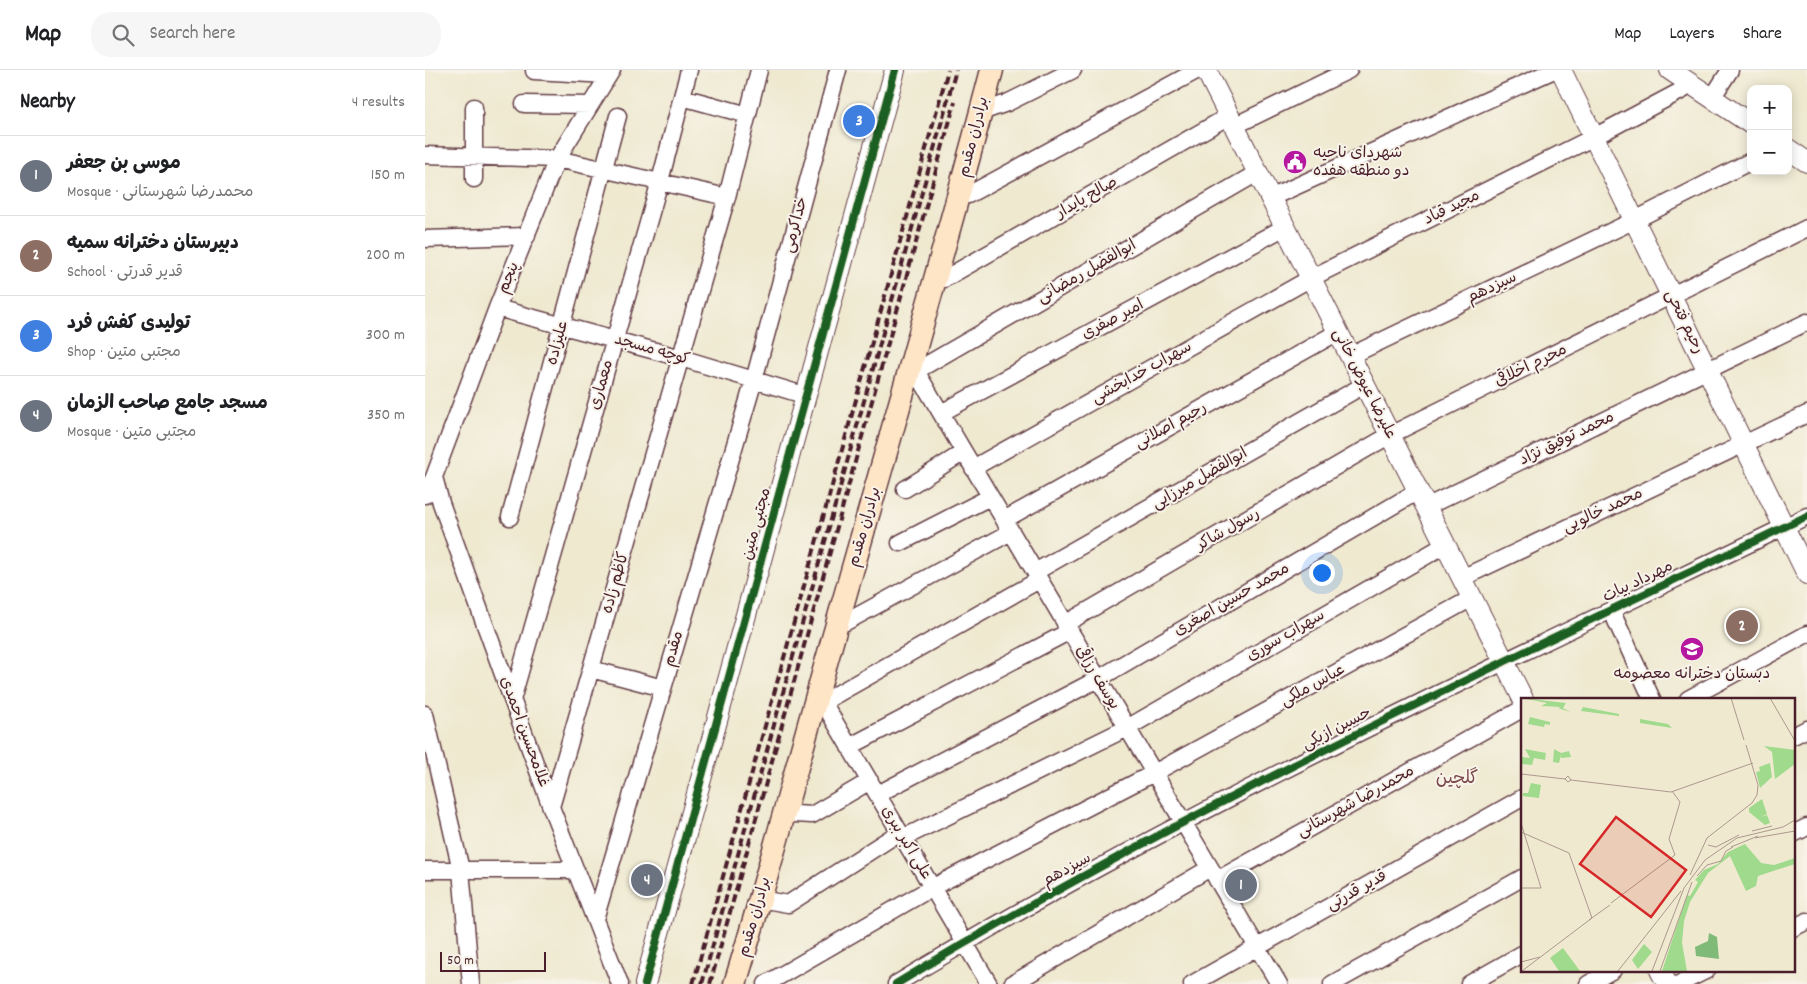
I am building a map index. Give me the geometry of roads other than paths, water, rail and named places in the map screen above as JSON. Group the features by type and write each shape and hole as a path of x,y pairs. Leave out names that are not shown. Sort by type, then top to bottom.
{"main road":[{"name":"برادران مقدم","path":"747,984 766,899 819,701 964,195 992,70"},
{"name":"برادران مقدم","path":"984,110 998,70"},
{"name":"برادران مقدم","path":"735,984 766,899"}],"street":[{"name":"معماری","path":"512,700 661,181 689,70"},
{"name":"کاظم زاده","path":"551,807 727,197 759,70"},
{"name":"خداکرمی","path":"754,380 838,70"},
{"name":"مجتبی متین","path":"645,984 895,70"},
{"path":"984,110 1007,103 1073,70"},
{"path":"964,195 1198,70"},
{"name":"علیرضا عیوض خانی","path":"1206,70 1522,698"},
{"name":"صالح پایدار","path":"940,279 1231,121 1349,70"},
{"path":"1270,198 1554,70"},
{"name":"رحیم فتحی","path":"1561,70 1807,574"},
{"path":"1670,70 1747,121"},
{"path":"1712,98 1730,70"},
{"path":"534,71 610,72"},
{"name":"پنجم","path":"425,495 557,159 610,72"},
{"name":"مجید قباد","path":"1311,278 1594,138 1692,84"},
{"path":"682,97 748,115"},
{"path":"524,104 590,105"},
{"path":"474,107 474,179"},
{"name":"علیزاده","path":"510,517 619,116"},
{"path":"1792,152 1807,162"},
{"path":"425,155 557,159 605,168 727,197"},
{"name":"سیزدهم","path":"1350,356 1635,220 1747,163"},
{"name":"ابوالفضل رمضانی","path":"913,369 1257,173"},
{"name":"امیر صفری","path":"941,413 1285,227"},
{"name":"محرم اخلاقی","path":"1390,435 1807,228"},
{"path":"425,239 527,236"},
{"name":"سهراب خدابخشی","path":"973,468 1311,278"},
{"name":"کوچه مسجد","path":"497,308 681,358 807,396"},
{"name":"محمد توفیق ‌نژاد","path":"1422,499 1708,370 1807,322"},
{"name":"رحیم اصلانی","path":"842,622 1338,332"},
{"name":"یوسف رزاقی","path":"913,369 941,413 1279,984"},
{"name":"مقدم","path":"595,919 754,380"},
{"name":"ابوالفضل میرزایی","path":"819,701 1365,385"},
{"name":"محمد خالویی","path":"1462,578 1807,414"},
{"name":"رسول شاکر","path":"849,746 1068,628 1390,435"},
{"path":"905,489 964,452"},
{"name":"غلامحسین احمدی","path":"433,477 551,807 620,984"},
{"path":"900,543 990,497"},
{"name":"محمد حسین اصغری","path":"790,812 812,815 873,788 1098,679 1422,499"},
{"name":"مهرداد بیات","path":"1504,662 1807,516"},
{"name":"سهراب سوری","path":"766,899 788,904 902,835 1127,728 1445,545"},
{"name":"عباس ملکی","path":"766,984 933,887 1154,773 1472,598"},
{"path":"1611,610 1652,698"},
{"path":"1690,698 1807,634"},
{"name":"حسین ازبکی","path":"1183,822 1504,662"},
{"path":"591,669 663,688"},
{"name":"علی اکبر ببری","path":"819,701 849,746 989,984"},
{"name":"محمدرضا شهرستانی","path":"1012,984 1521,710"},
{"path":"425,714 461,870 471,984"},
{"path":"1795,735 1807,729"},
{"name":"قدیر قدرتی","path":"1192,984 1521,799"},
{"name":"سیزدهم","path":"896,984 964,943 1183,822"},
{"path":"1795,833 1807,827"},
{"path":"425,870 576,870"},
{"path":"1332,984 1521,879"},
{"path":"1795,927 1807,921"},
{"path":"1469,984 1521,955"},
{"path":"1588,984 1609,972"},
{"path":"1661,972 1667,984"},
{"path":"1679,984 1703,972"}],"railway":[{"path":"693,984 948,70"},
{"path":"702,984 956,70"},
{"path":"710,984 955,102"}],"place":[{"name":"تولیدی کفش فرد","path":"859,121"},
{"name":"شهردای ناحیه دو منطقه هفده","path":"1295,162"},
{"name":"دبیرستان دخترانه سمیه","path":"1742,626"},
{"name":"دبستان دخترانه معصومه","path":"1692,649"},
{"name":"مسجد جامع صاحب الزمان","path":"647,880"},
{"name":"موسی بن جعفر","path":"1241,885"}],"district":[{"name":"گلچین","path":"1457,779"}]}
